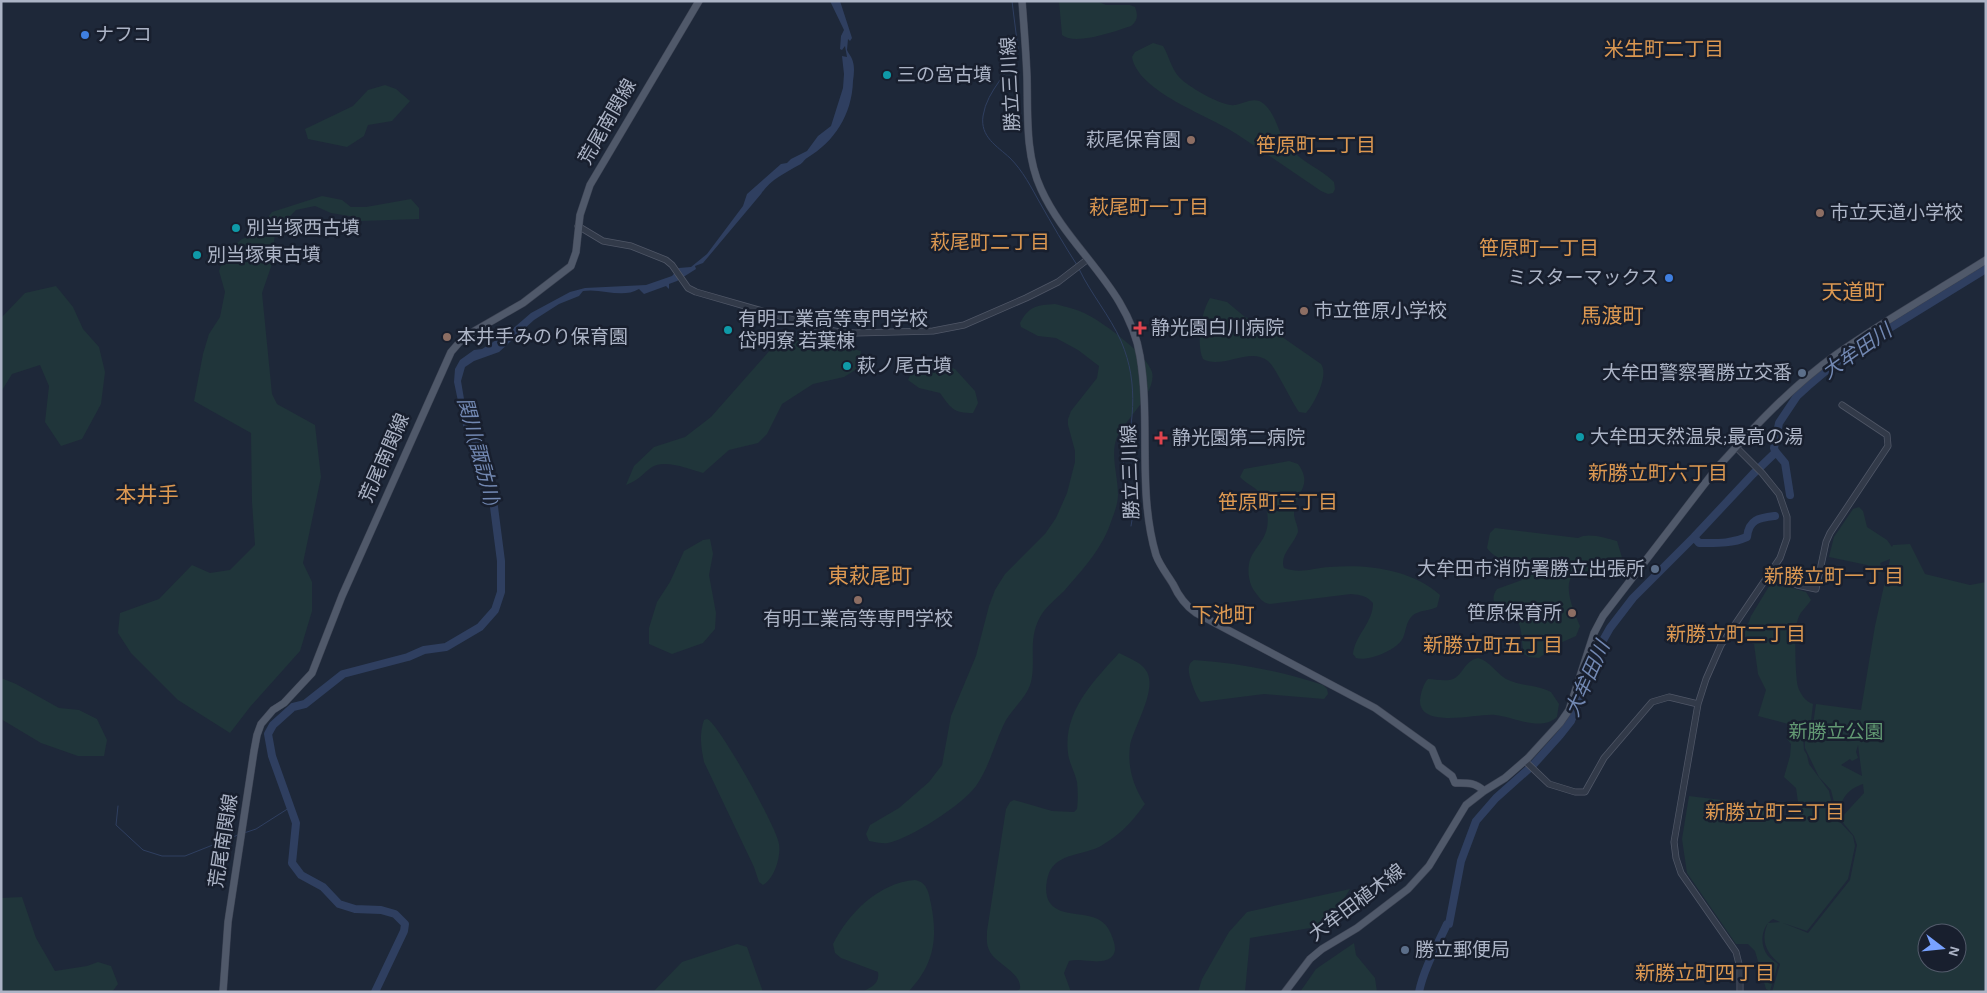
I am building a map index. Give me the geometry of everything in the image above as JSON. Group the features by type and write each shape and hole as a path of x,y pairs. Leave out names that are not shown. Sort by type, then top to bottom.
{"main road":[{"name":"荒尾南関線","path":"223,992 228,922 243,818 257,735 262,724 273,710 284,703 312,673 342,596 451,352 464,336 524,303 571,266 576,252 578,226 584,203 596,173 699,1"},
{"name":"勝立三川線","path":"1022,1 1029,125 1034,168 1048,204 1121,301 1136,335 1143,372 1146,406 1147,507 1150,529 1157,557 1174,588 1186,604 1196,613 1375,708 1432,749 1440,766 1452,776 1456,784 1473,783 1484,791"},
{"name":"大牟田植木線","path":"1285,992 1310,959 1357,928 1408,889 1429,866 1466,805 1484,791 1529,764 1569,710 1590,642 1603,616 1716,469 1736,447 1782,402 1837,354 1986,260"}],"street":[{"path":"578,226 603,241 639,249 666,260 672,265 685,284 696,292 825,330 855,333 933,331 964,325 1058,282 1088,259"},
{"path":"1772,571 1797,585 1816,588 1824,548 1830,533 1888,446 1887,435 1842,405"},
{"path":"1736,447 1760,471 1779,494 1787,517 1785,544 1780,558 1772,571 1721,645 1706,679 1698,704 1675,834 1675,850 1681,873 1736,952 1740,968 1740,992"},
{"path":"1529,764 1549,784 1575,792 1585,792 1604,758 1652,702 1669,697 1698,704"}],"green space":[{"path":"1059,1 1097,1 1106,5 1130,5 1135,7 1137,18 1131,26 1106,34 1086,38 1068,38 1062,35"},
{"path":"1153,43 1163,46 1179,77 1205,95 1229,105 1254,100 1264,104 1272,114 1282,137 1289,147 1299,157 1334,182 1335,189 1333,193 1328,194 1321,191 1235,133 1160,92 1137,70 1132,57 1135,52"},
{"path":"385,85 396,89 410,101 392,121 368,125 364,136 347,147 308,139 305,129 353,106 368,90"},
{"path":"322,196 342,200 351,207 366,207 411,199 419,208 419,219 361,221 355,217 331,213 315,206 296,210 275,232 272,264 262,293 272,394 277,404 315,425 321,477 303,563 312,582 312,611 300,651 250,707 230,733 178,700 131,653 118,633 120,613 159,599 192,565 210,573 230,570 255,545 251,433 194,401 203,354 209,334 220,317 225,292 219,271 225,253 242,239 255,234 272,212"},
{"path":"56,286 73,307 83,329 99,347 105,372 101,404 82,439 61,446 45,422 49,386 40,365 12,374 1,392 1,318 25,293"},
{"path":"1210,298 1227,302 1245,317 1262,323 1321,364 1323,375 1320,389 1306,413 1299,412 1271,365 1261,357 1253,356 1219,362 1203,359 1200,346 1200,328 1204,311"},
{"path":"1055,304 1080,311 1104,325 1134,349 1152,372 1150,388 1121,430 1115,444 1114,458 1118,494 1114,513 1108,530 1092,558 1041,615 1034,635 1031,682 1023,697 1006,720 985,770 976,786 948,811 909,835 888,843 869,841 866,834 870,825 899,808 929,782 942,765 951,716 976,656 995,590 1005,574 1045,534 1056,518 1067,493 1075,462 1075,451 1068,419 1071,411 1097,378 1099,366 1078,350 1056,338 1038,336 1021,327 1020,323 1023,317 1030,310 1038,306"},
{"path":"779,337 810,338 861,351 857,369 844,377 813,384 782,404 767,434 758,443 729,450 703,473 670,464 663,464 652,467 626,485 634,466 654,447 685,437 711,417 771,349"},
{"path":"944,364 955,369 975,391 978,403 973,413 953,409 940,393 919,388 908,380 915,365"},
{"path":"1289,461 1298,464 1304,478 1304,484 1294,513 1298,532 1285,554 1284,568 1301,571 1359,566 1388,570 1416,579 1440,595 1437,607 1417,613 1410,618 1403,638 1389,651 1375,657 1361,659 1356,658 1353,654 1354,647 1372,610 1373,603 1366,597 1351,594 1270,604 1261,600 1252,588 1248,572 1251,556 1266,532 1268,524 1267,513 1261,495 1240,477 1244,469"},
{"name":"新勝立公園","path":"1859,507 1863,511 1867,527 1887,540 1892,547 1893,545 1910,544 1925,574 1970,585 1986,582 1986,992 1772,992 1780,964 1768,951 1765,935 1768,924 1764,931 1763,947 1768,956 1778,964 1770,991 1766,989 1755,951 1748,944 1736,944 1687,873 1682,839 1689,796 1738,802 1787,818 1793,816 1798,802 1796,788 1784,777 1790,756 1791,744 1787,739 1788,724 1758,716 1766,690 1758,674 1754,644 1742,640 1751,616 1771,583 1779,582 1806,592 1811,600 1798,619 1795,642 1798,687 1800,693 1813,704 1810,730 1803,736 1804,750 1809,764 1829,791 1833,809 1838,813 1839,821 1853,836 1855,846 1848,879 1807,931 1783,923 1808,933 1850,880 1857,845 1854,836 1840,819 1864,793 1863,784 1854,788 1847,793 1841,805 1841,810 1836,810 1831,790 1819,777 1805,748 1805,737 1812,731 1816,704 1861,710 1875,626 1890,559 1880,563 1883,571 1880,574 1867,565 1829,557 1834,537 1853,509","holes":["1858,745 1862,776 1841,765 1850,759 1852,761 1858,758 1856,752","1773,919 1780,922 1768,923"]},
{"path":"1495,528 1578,538 1582,536 1602,537 1617,541 1623,561 1573,575 1570,580 1570,600 1580,626 1576,636 1558,644 1539,658 1529,657 1524,654 1521,629 1518,622 1496,605 1494,600 1497,589 1522,580 1524,576 1517,567 1491,553 1487,548 1490,533"},
{"path":"710,539 713,554 709,575 716,613 715,629 703,643 672,654 649,644 649,628 657,602 670,582 684,551 703,540"},
{"path":"1119,653 1140,664 1149,677 1148,696 1132,738 1129,754 1132,777 1145,804 1115,837 1101,846 1072,855 1053,866 1049,873 1046,888 1048,900 1056,909 1091,916 1106,925 1114,942 1114,953 1110,959 1102,961 1069,961 1064,973 1071,992 1015,992 1020,989 1017,978 992,955 987,941 1006,809 1010,802 1014,800 1052,811 1074,812 1077,809 1077,782 1068,753 1070,724 1082,698"},
{"path":"1478,658 1486,662 1506,679 1551,692 1559,704 1557,717 1551,721 1535,723 1495,715 1439,717 1429,715 1422,709 1420,697 1428,679 1453,679 1470,662"},
{"path":"1194,660 1259,668 1291,676 1323,685 1327,689 1328,694 1324,699 1264,694 1201,702 1194,690 1189,674 1189,666"},
{"path":"1,678 16,684 59,708 79,710 97,719 107,740 104,756 78,756 41,743 1,719"},
{"path":"707,719 723,738 734,756 776,834 779,844 778,860 771,877 763,885 759,882 754,867 704,762 701,736 702,725 704,720"},
{"path":"915,880 925,886 931,904 934,940 929,962 917,982 908,992 862,992 872,987 876,982 878,972 841,958 835,953 833,944 847,921 866,901 889,887"},
{"path":"1350,889 1328,925 1250,938 1245,992 1198,992 1202,979 1229,932 1247,912"},
{"path":"22,897 36,938 55,971 87,966 98,962 111,966 118,984 112,992 1,992 1,898"},
{"path":"1354,943 1356,955 1375,978 1377,992 1300,992 1316,969"},
{"path":"737,944 747,947 763,992 653,992 682,962"}],"water":[{"path":"830,1 840,1 852,38 850,41 848,39 847,50 852,58 854,70 849,105 840,126 833,136 801,164 778,177 769,185 703,263 695,266 696,269 677,281 669,284 669,289 666,286 644,294 639,289 626,293 583,291 579,296 559,304 534,320 499,352 474,361 465,367 461,381 464,399 468,405 481,444 474,447 464,430 454,382 455,369 460,360 474,350 482,349 509,332 531,313 570,292 585,288 646,285 672,276 679,268 691,267 707,254 743,206 747,194 781,164 787,163 807,151 818,136 831,126 843,88 842,56 847,57 845,46 842,50 840,49 841,36 844,30"}],"waterway":[{"path":"1012,1 1018,49 985,106 983,116 984,130 995,145 1015,163 1023,174 1077,265"},
{"path":"1079,269 1117,332 1127,357 1131,374 1133,406 1129,439 1121,472 1131,498 1133,512 1131,526"},
{"name":"大牟田川","path":"1790,495 1785,463 1774,448 1779,423 1797,396 1834,364 1862,345 1986,269"},
{"name":"関川(諏訪川)","path":"375,992 404,931 405,924 395,914 381,910 355,909 339,904 323,887 301,875 292,863 296,823 272,756 268,734 273,725 293,707 305,704 343,674 408,657 424,650 446,647 480,627 495,610 501,592 501,561 494,507 483,458 473,437"},
{"path":"1694,537 1776,452"},
{"name":"大牟田川","path":"1419,992 1431,957 1447,924 1449,924 1461,861 1476,821 1496,798 1533,765 1571,721 1597,651 1610,628 1633,598 1694,537 1699,543 1735,541 1747,537 1750,526 1756,520 1775,516"},
{"path":"118,806 116,825 143,850 162,856 185,856 238,835"},
{"path":"244,833 256,829 289,808"}],"place":[{"name":"ナフコ","path":"85,35"},
{"name":"三の宮古墳","path":"887,75"},
{"name":"萩尾保育園","path":"1191,140"},
{"name":"市立天道小学校","path":"1820,213"},
{"name":"別当塚西古墳","path":"236,228"},
{"name":"別当塚東古墳","path":"197,255"},
{"name":"ミスターマックス","path":"1669,278"},
{"name":"市立笹原小学校","path":"1304,311"},
{"name":"静光園白川病院","path":"1140,328"},
{"name":"有明工業高等専門学校 岱明寮 若葉棟","path":"728,330"},
{"name":"本井手みのり保育園","path":"447,337"},
{"name":"萩ノ尾古墳","path":"847,366"},
{"name":"大牟田警察署勝立交番","path":"1802,373"},
{"name":"大牟田天然温泉;最高の湯","path":"1580,437"},
{"name":"静光園第二病院","path":"1161,438"},
{"name":"大牟田市消防署勝立出張所","path":"1655,569"},
{"name":"有明工業高等専門学校","path":"858,600"},
{"name":"笹原保育所","path":"1572,613"},
{"name":"勝立郵便局","path":"1405,950"}],"district":[{"name":"米生町二丁目","path":"1664,50"},
{"name":"笹原町二丁目","path":"1316,146"},
{"name":"萩尾町一丁目","path":"1149,208"},
{"name":"萩尾町二丁目","path":"990,243"},
{"name":"笹原町一丁目","path":"1539,249"},
{"name":"天道町","path":"1853,292"},
{"name":"馬渡町","path":"1612,316"},
{"name":"新勝立町六丁目","path":"1658,474"},
{"name":"本井手","path":"147,495"},
{"name":"笹原町三丁目","path":"1278,503"},
{"name":"東萩尾町","path":"870,576"},
{"name":"新勝立町一丁目","path":"1834,577"},
{"name":"下池町","path":"1223,615"},
{"name":"新勝立町二丁目","path":"1736,635"},
{"name":"新勝立町五丁目","path":"1493,646"},
{"name":"新勝立町三丁目","path":"1775,813"},
{"name":"新勝立町四丁目","path":"1705,974"}]}
